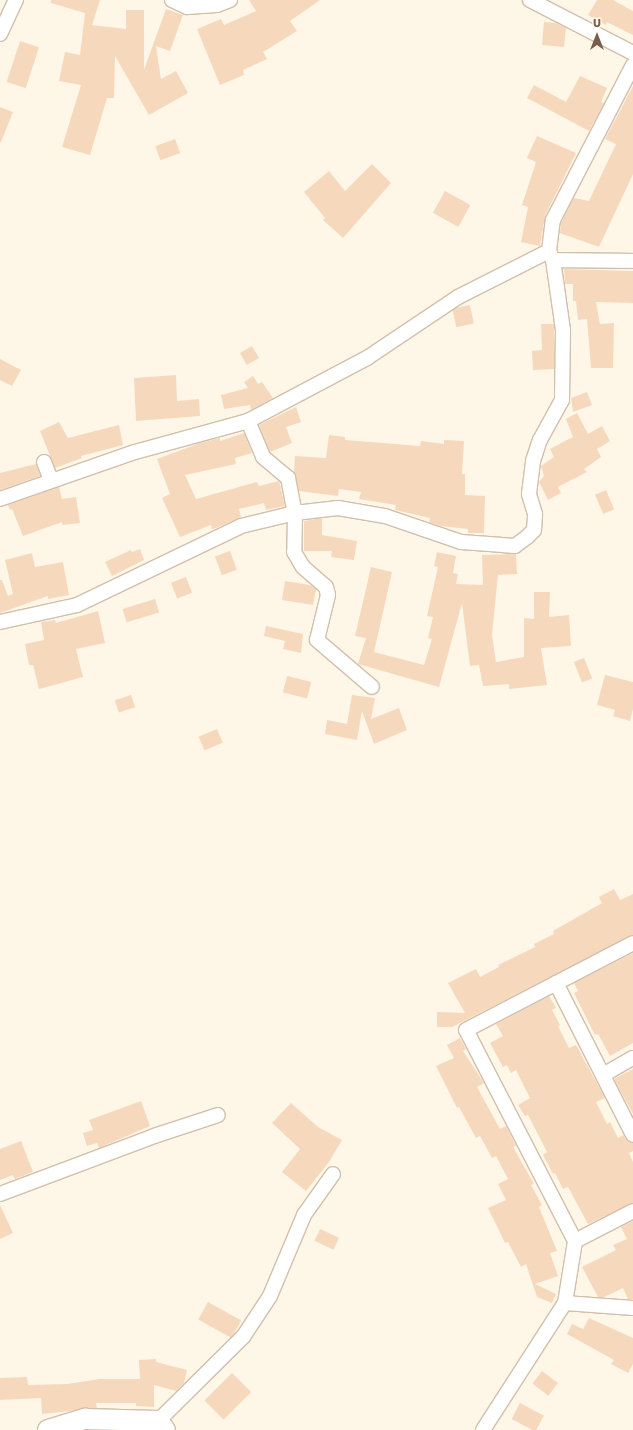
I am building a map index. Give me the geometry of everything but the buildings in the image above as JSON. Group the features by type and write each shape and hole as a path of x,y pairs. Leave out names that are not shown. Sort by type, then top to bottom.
{"street":[{"path":"0,34 16,0"},
{"path":"172,0 187,7 217,5 230,0"},
{"path":"530,0 633,53"},
{"path":"0,622 77,605 241,526 295,513 338,508 385,516 461,542 515,546 528,537 534,530 535,514 529,494 533,461 540,440 562,400 563,330 551,256 553,220 633,65"},
{"path":"0,499 135,452 248,421 367,358 458,297 551,256 633,261"},
{"path":"248,421 263,457 288,478 295,513 294,552 303,567 326,587 328,595 318,640 372,687"},
{"path":"44,462 51,480"},
{"path":"483,1430 565,1303 576,1241 466,1030 633,943"},
{"path":"556,984 633,1135"},
{"path":"603,1075 633,1058"},
{"path":"0,1194 154,1136 218,1115"},
{"path":"48,1430 85,1418 162,1425 243,1337 270,1296 304,1215 333,1174"},
{"path":"576,1241 633,1211"},
{"path":"565,1303 633,1308"}]}
